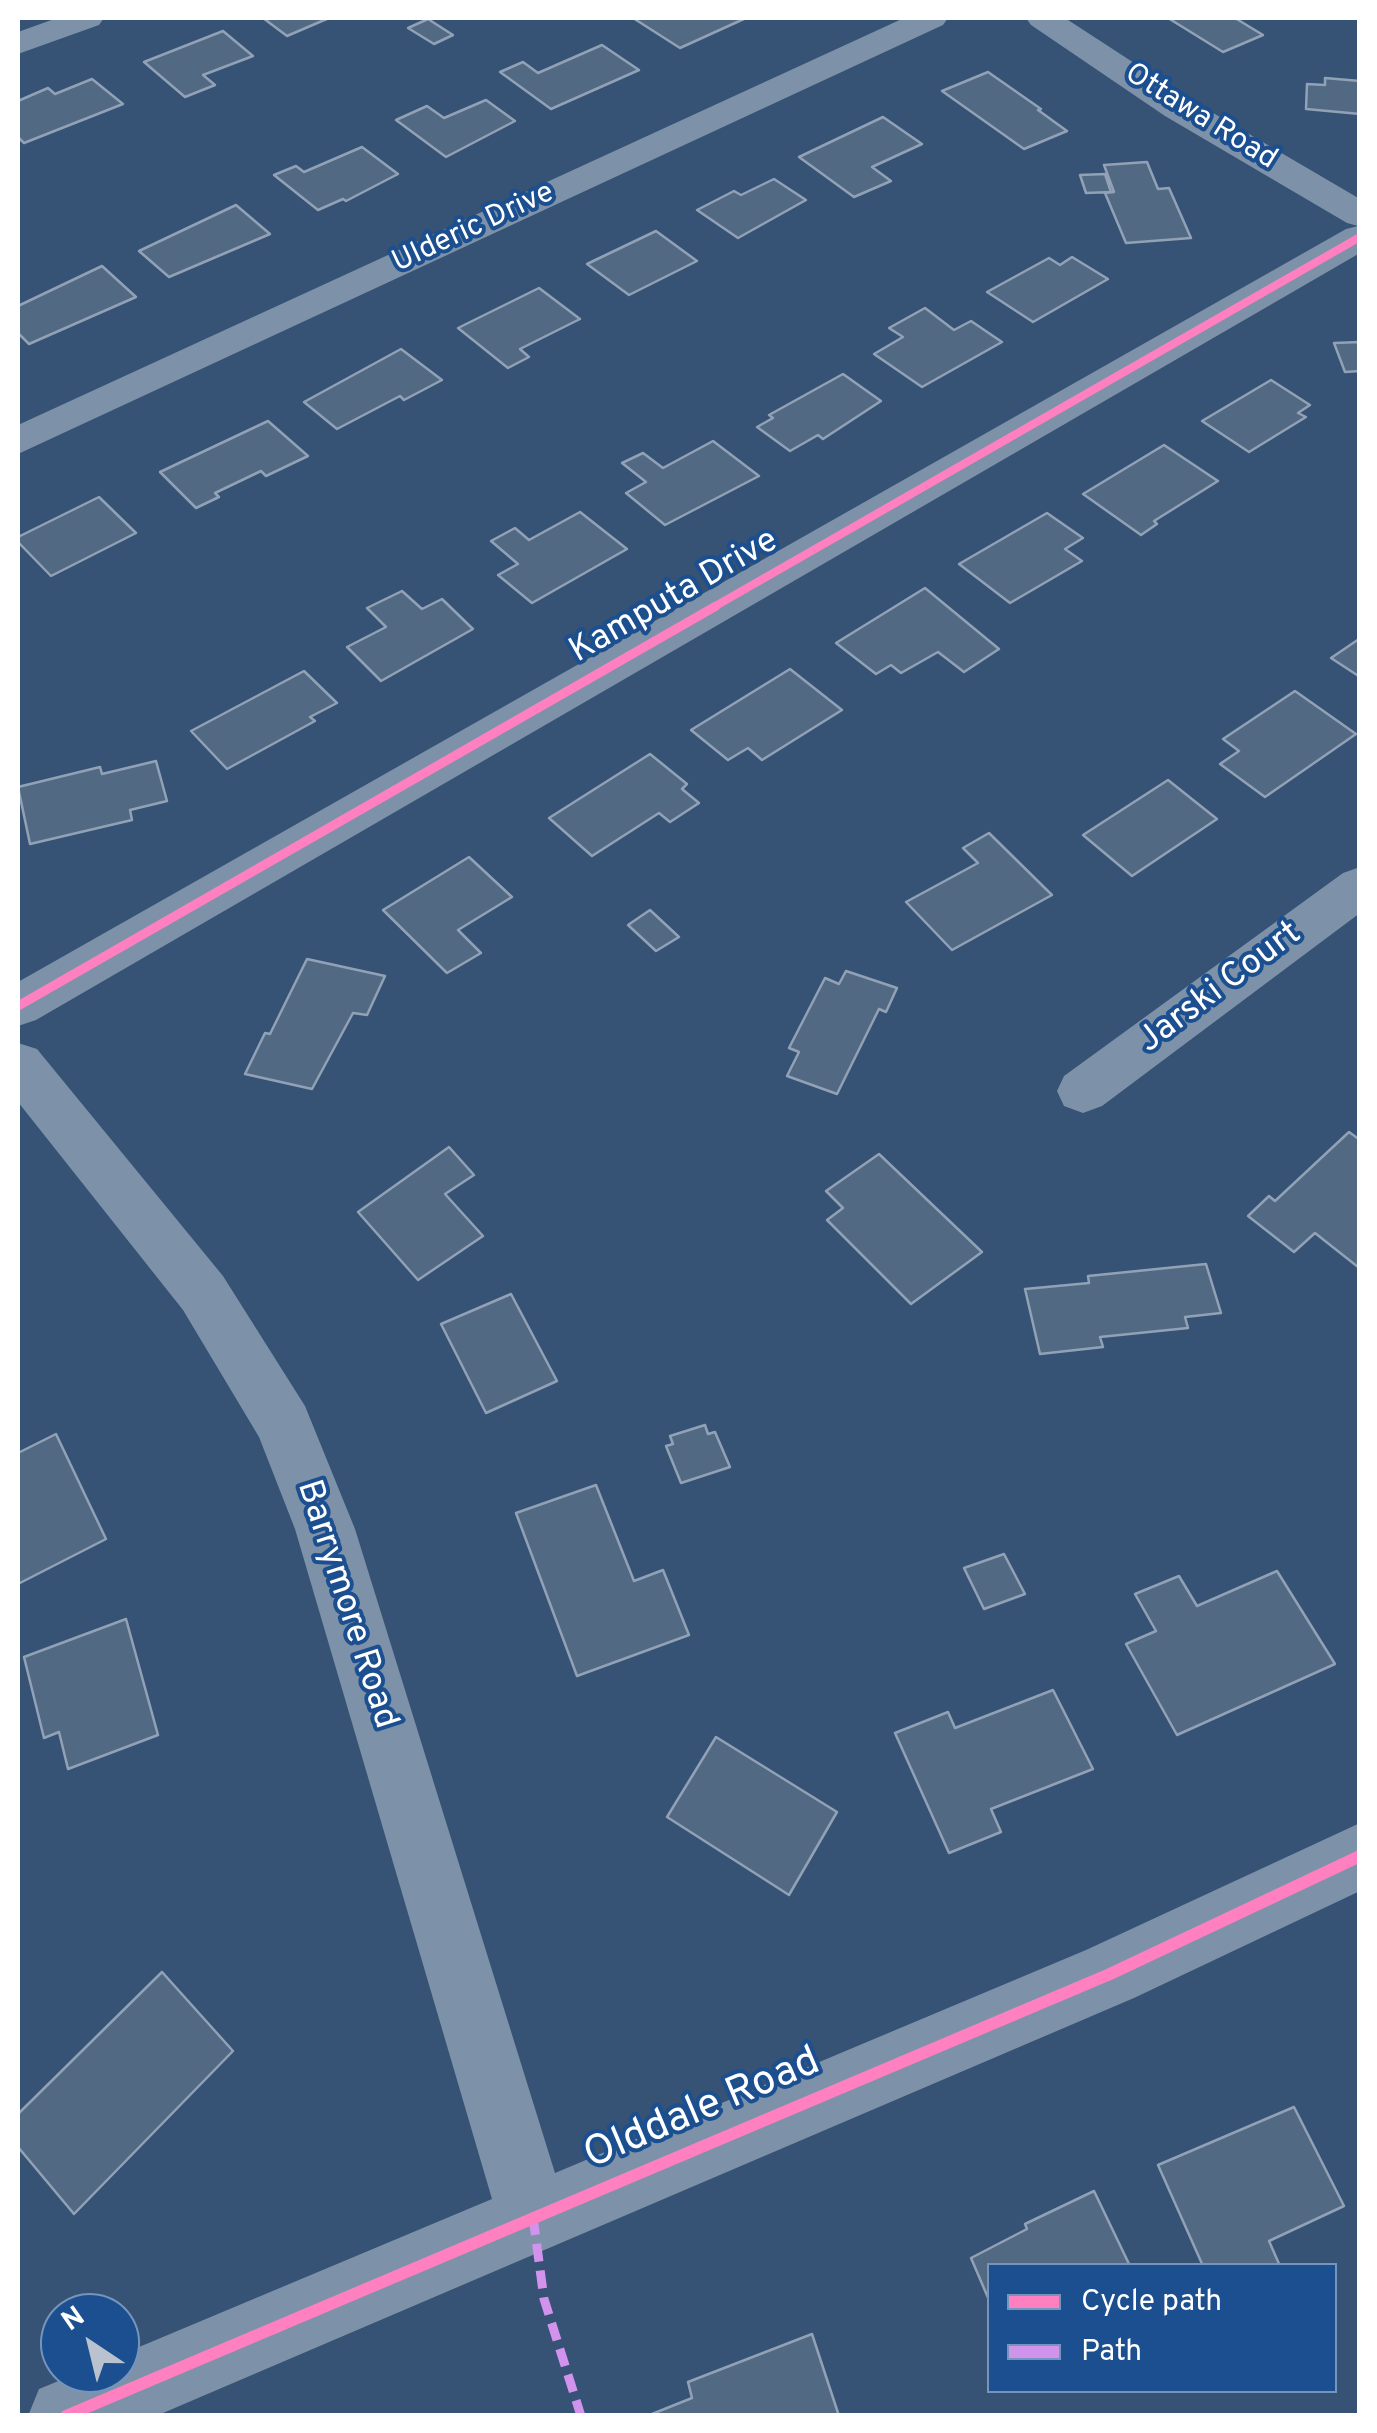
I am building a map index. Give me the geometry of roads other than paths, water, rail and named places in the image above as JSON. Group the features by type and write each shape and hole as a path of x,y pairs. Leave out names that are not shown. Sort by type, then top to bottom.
{"street":[{"path":"18,44 87,18"},
{"name":"Ulderic Drive","path":"18,441 931,18"},
{"name":"Ottawa Road","path":"1043,18 1178,108 1360,215"},
{"name":"Kamputa Drive","path":"18,1006 1360,237"},
{"name":"Jarski Court","path":"1083,1091 1360,886"},
{"name":"Barrymore Road","path":"18,1064 203,1293 284,1425 325,1529 533,2218"},
{"name":"Olddale Road","path":"66,2416 1110,1974 1360,1856"}]}
